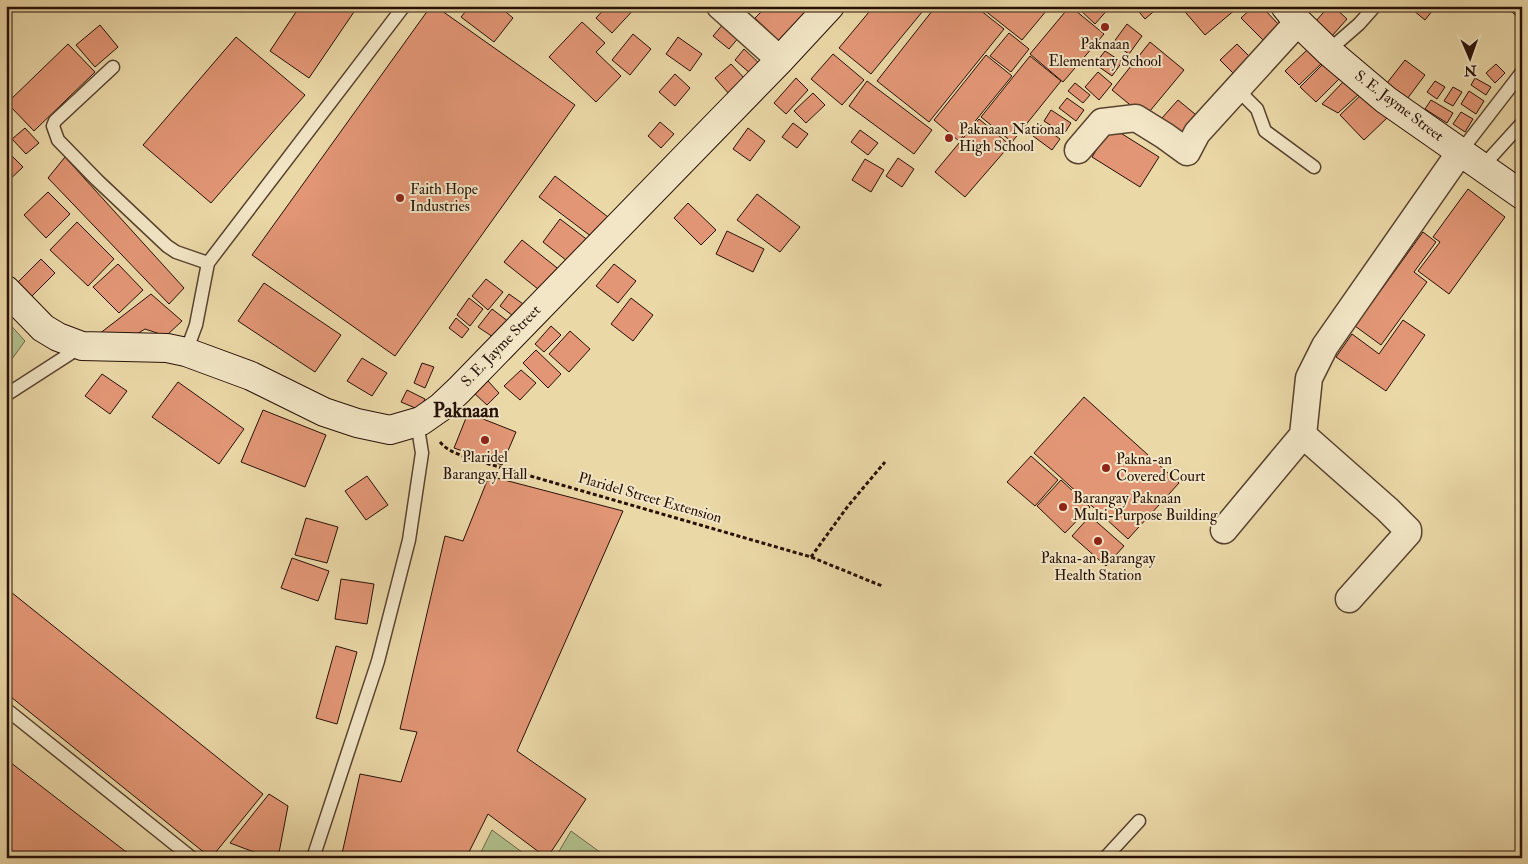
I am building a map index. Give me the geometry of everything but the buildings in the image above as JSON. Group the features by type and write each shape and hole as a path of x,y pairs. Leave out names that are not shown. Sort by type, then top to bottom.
{"street":[{"path":"720,6 780,60"},
{"name":"S. E. Jayme Street","path":"6,290 43,328 58,337 82,346 167,348 186,352 251,376 324,412 357,423 390,430 419,422 453,396 780,60 830,6"},
{"path":"1078,150 1102,122 1136,118 1187,152 1197,133 1236,88 1291,14"},
{"name":"S. E. Jayme Street","path":"1291,14 1328,51 1386,100 1522,195"},
{"path":"1224,530 1303,435 1309,378 1325,346 1461,151"},
{"path":"1303,435 1408,530 1408,533 1349,599"}],"lane":[{"path":"186,352 196,325 208,264 404,6"},
{"path":"1328,51 1359,24 1375,6"},
{"path":"113,67 55,121 53,126 58,140 166,246 176,252 208,264"},
{"path":"1461,151 1522,72"},
{"path":"1236,88 1258,110 1265,131 1314,167"},
{"path":"1482,168 1522,122"},
{"path":"6,395 82,346"},
{"path":"313,858 378,661 409,540 422,453 419,422"},
{"path":"6,709 192,858"},
{"path":"1105,858 1139,820"}],"path":[{"name":"Plaridel Street Extension","path":"419,422 443,446 482,462 811,557 882,586"},
{"path":"811,557 848,506 886,462"}],"green space":[{"path":"6,320 25,341 12,359 6,363"},
{"path":"492,830 530,858 478,858"},
{"path":"571,831 608,858 555,858"}],"place":[{"name":"Paknaan Elementary School","path":"1105,27"},
{"name":"Paknaan National High School","path":"949,138"},
{"name":"Faith Hope Industries","path":"400,198"},
{"name":"Plaridel Barangay Hall","path":"485,440"},
{"name":"Pakna-an Covered Court","path":"1106,468"},
{"name":"Barangay Paknaan Multi-Purpose Building","path":"1063,507"},
{"name":"Pakna-an Barangay Health Station","path":"1098,541"}],"district":[{"name":"Paknaan","path":"466,410"}]}
